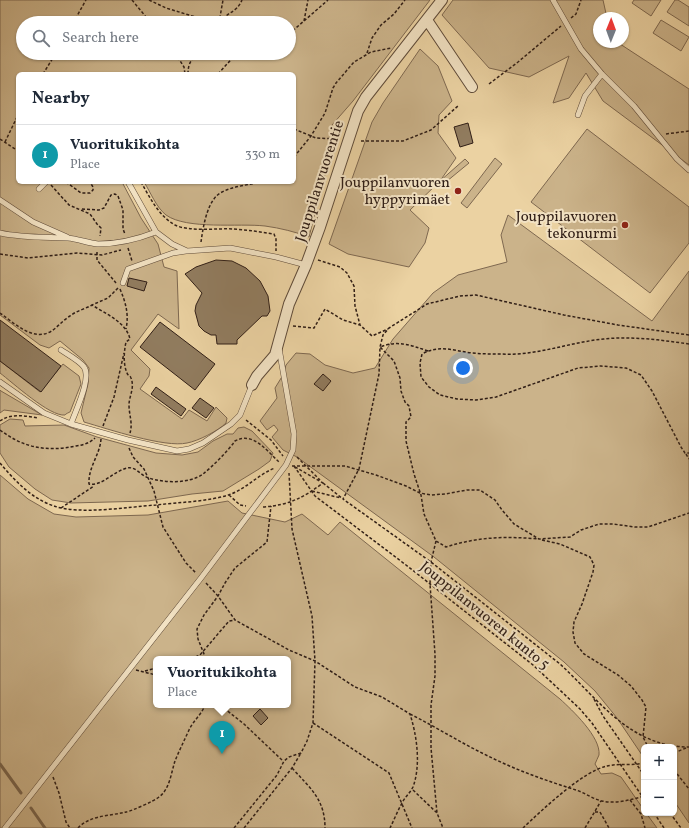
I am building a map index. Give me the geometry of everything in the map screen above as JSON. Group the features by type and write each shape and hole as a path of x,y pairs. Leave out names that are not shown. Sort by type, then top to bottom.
{"street":[{"name":"Jouppilanvuorentie","path":"252,386 257,376 275,355 289,304 310,262 358,111 366,97 428,20 442,0"},
{"path":"428,20 472,87"}],"lane":[{"path":"553,0 581,49 602,74 634,106 677,159 689,170"},
{"path":"578,115 585,96 602,74"},
{"path":"39,189 45,184"},
{"path":"129,184 156,232 172,244 187,251"},
{"path":"0,200 33,222 72,239"},
{"path":"0,233 72,239 99,244 127,243 156,232"},
{"path":"121,285 128,269 173,253 187,251 230,248 310,262"},
{"path":"5,828 201,578 287,464 293,450 294,434 283,378 280,351 277,346"},
{"path":"61,350 84,367 86,375 84,389 71,424"},
{"path":"0,382 44,412 71,424 128,440 177,451 189,449 203,443 231,424 240,415 252,386"}],"path":[{"path":"77,16 86,0"},
{"path":"132,0 145,16"},
{"path":"149,0 166,8 192,16"},
{"path":"220,16 223,0"},
{"path":"226,16 237,9 242,0"},
{"path":"304,21 308,0"},
{"path":"296,28 328,0"},
{"path":"367,53 372,38 381,25 394,14 406,0"},
{"path":"489,84 576,14 581,0"},
{"path":"296,155 311,136 325,113 336,83 354,62 367,53 383,49 404,48"},
{"path":"44,72 52,60"},
{"path":"180,60 184,67 185,72"},
{"path":"188,72 188,66 193,60"},
{"path":"220,72 231,60"},
{"path":"361,141 403,141 431,130 459,105"},
{"path":"5,142 16,119"},
{"path":"296,130 316,138 349,139"},
{"path":"658,136 689,131"},
{"path":"0,138 16,150"},
{"path":"50,184 70,206 82,209 99,210 104,208 111,195 115,194 118,196 123,210 123,229 132,259 132,268"},
{"path":"69,184 81,193 90,193 93,190 91,184"},
{"path":"142,184 154,205 164,217 176,226 250,230 274,234 276,239 276,257"},
{"path":"201,250 203,228 206,216 213,200 220,192 251,184"},
{"path":"82,209 90,214 101,228 97,260 121,285 127,310 128,320 126,330"},
{"path":"0,254 28,258 77,253 102,255 126,248 127,243"},
{"path":"310,262 340,267 347,273 354,286 355,306 360,325"},
{"path":"0,313 20,327 40,335 50,332 71,315 108,298 114,294 121,285"},
{"path":"283,324 314,328 326,309 343,320 360,325 372,336 389,328 427,304 460,296 476,295 618,325 689,335"},
{"path":"92,306 115,320 126,330 130,339 126,342 114,396 101,433 101,446 90,470 89,484 94,486"},
{"path":"343,498 359,469 379,374 380,347 383,335 389,328"},
{"path":"689,344 643,338 605,339 532,352 505,354 472,353 451,348 431,349 422,354 420,362 421,377 440,395 457,399 476,400 496,397 578,368 601,366 626,368 641,375 652,391 668,423 689,459"},
{"path":"380,347 391,343 403,344 428,351"},
{"path":"380,347 394,361 400,378 401,391 405,402 409,406 411,417 406,422 406,441 424,514 436,541 446,547 461,542 483,538 570,538 581,530 599,524 648,527 689,513"},
{"path":"124,351 125,366 127,373 131,378 132,387 129,404 132,425 127,445 133,457 144,469 158,504 163,527 174,545 186,563 218,596 235,620 289,650 315,661 355,687 382,697 487,756 601,801 612,802 641,798"},
{"path":"240,415 271,440 287,464 292,529 312,616 315,661 313,723 308,741 292,768 244,828"},
{"path":"0,421 4,418 12,416 41,418"},
{"path":"0,430 26,445 44,449 82,445 92,441 101,433"},
{"path":"61,508 113,474 128,468 134,468 147,478 164,481 180,482 202,475 234,441 240,438 252,438 287,464 294,466 323,483 431,562 560,664 578,680 593,698 625,726 644,737 670,746 688,747"},
{"path":"293,450 299,459 323,483"},
{"path":"0,463 24,487 38,498 53,506 78,510 195,501 229,495 238,491 267,471 287,464 294,466 345,466 359,469 406,486 420,493 431,495 467,490 480,490 495,500 514,524 539,539 560,544 590,557 594,566 593,572 574,622 573,632 575,643 584,654 618,675 631,686 642,700 646,707 644,737 647,744"},
{"name":"Jouppilanvuoren kunto 5","path":"294,466 315,496 430,584 532,665 572,701 592,723 641,795"},
{"path":"229,495 240,505 254,507 271,506 290,503 323,483"},
{"path":"312,491 343,498"},
{"path":"205,656 198,639 197,629 204,615 218,596 224,583 235,568 267,542 271,506"},
{"path":"436,541 431,562 430,584 435,654 435,676 431,705 431,748 437,813 443,828"},
{"path":"198,656 229,621 235,620"},
{"path":"130,669 153,674"},
{"path":"143,672 153,669"},
{"path":"593,698 603,716 641,771"},
{"path":"78,828 81,824 103,815 127,812 160,797 166,789 175,762 193,722 204,708"},
{"path":"224,708 244,724 284,761"},
{"path":"390,828 402,803 412,789 416,777 417,758 415,730 410,714"},
{"path":"313,723 389,773 412,828"},
{"path":"677,751 688,747"},
{"path":"234,828 277,775 284,761 289,757 301,753"},
{"path":"523,828 545,807 591,773 606,766 619,764 641,764"},
{"path":"292,768 313,791 320,802 324,810 325,828"},
{"path":"50,770 59,793 66,822 70,828"},
{"path":"677,774 689,789"},
{"path":"412,789 437,813"},
{"path":"630,800 641,814 645,828"},
{"path":"584,828 601,801"},
{"path":"594,812 600,812 609,828"},
{"path":"656,816 664,828"},
{"path":"672,816 681,828"}],"shaded area":[{"path":"0,0 430,0 353,101 332,125 331,151 309,237 288,230 265,226 214,225 187,223 175,220 166,215 159,208 145,184 296,184 296,72 16,72 16,184 123,184 141,218 158,244 164,267 177,271 179,329 158,314 131,350 150,369 149,376 140,389 182,419 189,410 207,421 216,407 227,418 226,423 208,435 197,440 177,444 136,437 84,422 81,413 88,384 89,368 83,360 60,341 49,348 40,345 0,315"},
{"path":"453,0 603,0 606,12 593,12 593,48 626,48 689,89 689,165 603,101 586,73 569,98 553,103 569,56 529,77 489,68 442,15"},
{"path":"634,0 661,0 651,16 632,3"},
{"path":"675,0 678,0 689,7 689,26 667,12"},
{"path":"661,20 689,37 681,51 653,33"},
{"path":"420,49 438,66 452,101 439,115 438,133 456,158 440,181 465,159 469,163 441,186 438,183 410,210 429,228 425,243 409,267 348,254 329,244 372,122 383,103"},
{"name":"Jouppilavuoren tekonurmi","path":"587,129 689,207 689,243 650,293 531,202"},
{"path":"495,158 502,164 467,208 461,203"},
{"path":"508,215 652,321 689,271 689,823 677,805 677,744 641,744 641,754 617,718 595,691 564,662 434,557 297,457 283,450 272,437 278,430 274,425 267,430 260,421 277,398 275,388 283,375 286,365 296,353 310,354 325,365 353,373 375,368 393,339 433,293 458,275 507,262 501,235"},
{"path":"0,361 40,392 63,364 79,376 81,384 70,412 65,415 58,414 50,411 31,398 0,373"},
{"path":"0,390 42,415 4,410 0,413"},
{"path":"10,419 23,420 25,426 64,425 97,437 156,453 182,455 198,452 213,441 227,434 233,434 238,428 244,427 252,431 273,453 270,461 223,491 148,501 71,503 52,500 35,489 9,467 0,453 0,425"},
{"path":"0,475 28,499 54,514 76,517 148,515 228,501 242,513 285,522 302,514 328,535 340,522 560,699 591,732 598,748 599,755 595,764 601,774 612,773 621,777 641,806 641,816 648,816 657,828 0,828"}],"building":[{"path":"468,123 473,143 460,147 454,127"},
{"path":"216,260 232,261 246,268 260,281 268,296 270,311 267,316 262,316 237,340 237,344 217,344 216,335 211,335 199,326 195,311 196,305 202,293 185,274 196,267"},
{"path":"129,278 147,282 144,291 127,286"},
{"path":"0,320 61,366 41,392 0,361"},
{"path":"160,322 215,364 195,390 140,347"},
{"path":"323,374 331,381 323,391 314,384"},
{"path":"156,387 186,409 181,416 151,394"},
{"path":"200,398 214,408 206,418 192,408"},
{"path":"260,709 268,718 261,725 253,716"}],"waterway":[{"path":"0,764 21,793"},
{"path":"31,808 45,828"}],"place":[{"name":"Jouppilanvuoren hyppyrimäet","path":"458,191"},
{"name":"Jouppilavuoren tekonurmi","path":"625,225"},
{"name":"Vuoritukikohta","path":"222,754"}]}
